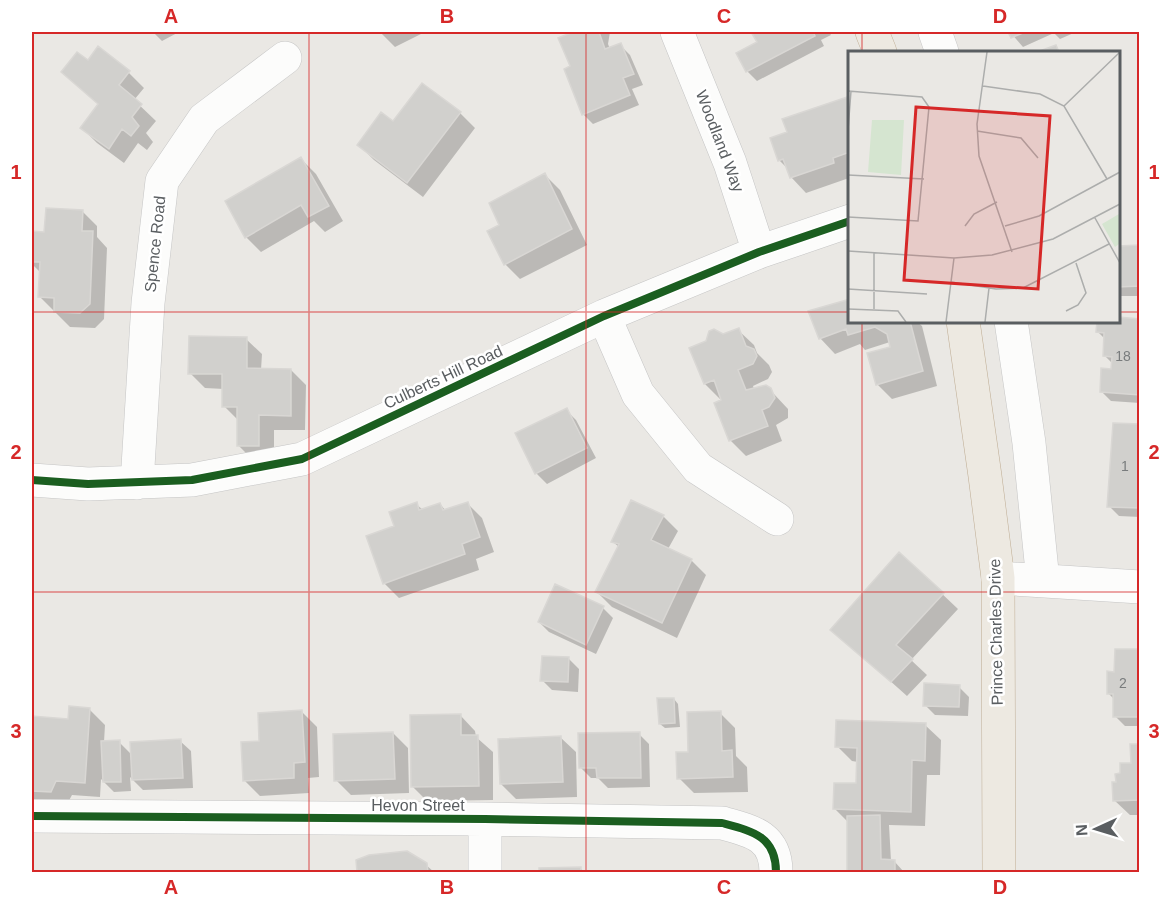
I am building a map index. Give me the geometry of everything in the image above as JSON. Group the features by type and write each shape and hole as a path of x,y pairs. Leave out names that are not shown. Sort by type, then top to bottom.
{"highway":[{"path":"872,32 880,51"},
{"name":"Prince Charles Drive","path":"963,322 986,476 998,578 999,873"}],"street":[{"name":"Woodland Way","path":"677,32 730,163 759,252"},
{"path":"935,32 942,51"},
{"name":"Spence Road","path":"137,483 148,303 162,181 204,119 285,58"},
{"name":"Culberts Hill Road","path":"32,480 88,484 192,480 302,459 604,316 759,252 848,222"},
{"path":"604,316 638,394 698,468 777,519"},
{"path":"1011,322 1029,443 1042,581"},
{"path":"998,578 1140,587"},
{"name":"Hevon Street","path":"32,816 722,823 750,831 768,842 776,865 776,873"},
{"path":"484,819 485,873"}],"building":[{"path":"573,32 599,32 605,49 621,43 634,74 623,78 630,95 582,115 564,69 570,66 558,38"},
{"path":"751,32 813,32 815,36 746,72 736,53 757,42"},
{"path":"1008,32 1025,32 1011,38"},
{"path":"1056,45 1059,51 1040,51"},
{"path":"98,46 130,71 119,85 142,104 132,117 139,126 131,136 122,129 109,149 80,128 98,104 61,72 77,52 88,60"},
{"path":"422,83 461,112 407,183 357,145 381,112 393,121"},
{"path":"848,97 848,153 833,158 834,163 790,178 783,159 778,161 770,138 787,132 782,119"},
{"path":"301,157 329,206 308,217 301,205 245,238 225,201"},
{"path":"545,173 572,229 504,265 487,231 499,225 489,203"},
{"path":"46,208 83,210 82,231 93,231 90,304 80,313 54,312 54,298 38,297 40,262 32,262 32,231 44,232"},
{"path":"1140,245 1140,286 1120,287 1120,246"},
{"path":"848,300 848,322 910,322 923,371 876,385 867,353 890,347 887,334 875,327 848,335 846,329 819,339 808,311"},
{"path":"1120,317 1140,319 1140,395 1100,392 1101,368 1111,369 1112,357 1103,356 1104,333 1096,332 1097,322 1120,322"},
{"path":"739,328 746,346 754,349 757,356 753,364 738,370 746,390 766,385 771,388 775,398 769,407 762,410 768,426 729,441 714,403 721,400 714,380 704,384 689,348 706,341 709,331 714,329 723,334"},
{"path":"189,336 247,337 247,368 291,369 291,416 259,415 259,446 237,446 237,407 222,407 222,374 188,374"},
{"path":"567,408 587,448 535,474 515,433"},
{"path":"1113,423 1140,424 1140,508 1107,507"},
{"path":"631,500 664,515 651,540 692,559 662,623 595,592 619,544 611,542"},
{"path":"417,502 419,510 440,503 443,510 468,502 480,537 462,544 465,554 383,584 366,536 394,526 389,512"},
{"path":"899,552 944,593 896,645 913,659 891,682 830,630"},
{"path":"555,584 604,606 586,645 538,622"},
{"path":"1115,649 1140,649 1140,717 1113,717 1113,694 1107,694 1107,671 1114,672"},
{"path":"542,656 569,657 568,682 540,681"},
{"path":"924,683 960,685 959,707 923,706"},
{"path":"657,698 674,698 675,723 659,724"},
{"path":"69,706 90,708 85,783 56,781 51,792 32,791 32,716 68,719"},
{"path":"302,710 305,762 294,763 294,778 243,781 241,742 259,741 258,713"},
{"path":"721,711 722,751 732,750 733,777 677,779 676,752 688,752 687,712"},
{"path":"461,714 461,735 478,735 479,786 411,787 410,715"},
{"path":"836,720 926,723 925,761 912,760 911,812 833,809 834,783 856,783 857,748 835,747"},
{"path":"393,732 395,779 334,781 333,734"},
{"path":"640,732 641,778 597,778 596,768 579,768 578,733"},
{"path":"561,736 563,782 500,784 498,739"},
{"path":"181,739 183,778 132,780 130,742"},
{"path":"120,740 121,782 103,782 101,741"},
{"path":"1130,744 1140,744 1140,800 1113,801 1112,782 1116,782 1115,774 1120,773 1120,763 1131,763"},
{"path":"880,815 881,859 895,860 895,872 847,872 847,816"},
{"path":"407,851 427,863 428,872 357,872 356,860 369,855"},
{"path":"581,867 581,872 539,872 539,868"}],"cycle path":[{"path":"32,480 88,484 192,480 302,459 604,316 759,252 848,222"},
{"path":"32,816 722,823 743,829 767,843 772,850 776,872"}]}
